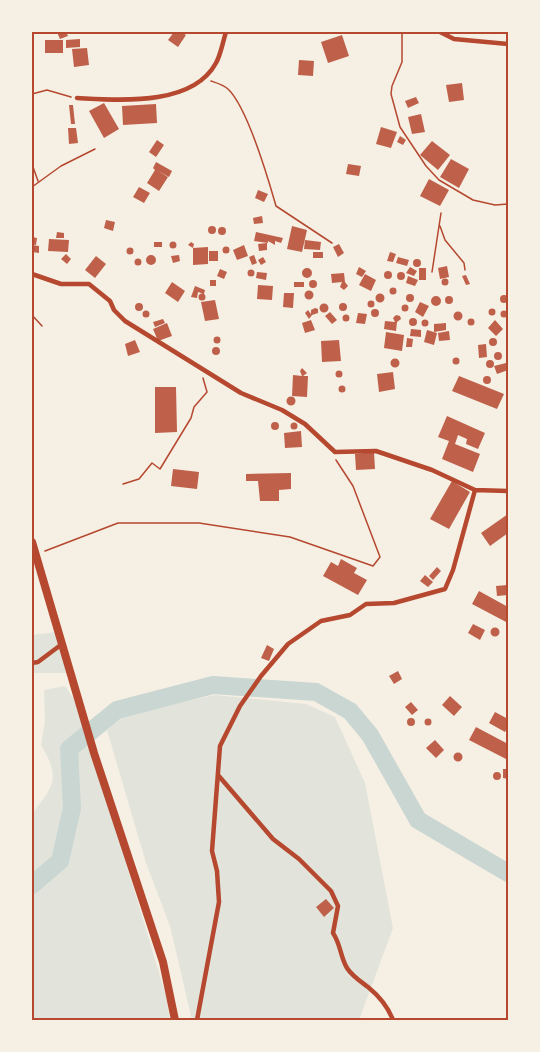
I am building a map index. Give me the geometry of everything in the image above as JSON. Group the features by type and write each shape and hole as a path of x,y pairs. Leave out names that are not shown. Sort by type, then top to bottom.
{"highway":[{"path":"32,542 94,753 163,962 175,1020"}],"street":[{"path":"77,98 115,100 165,97 183,90 202,78 215,64 226,32"},
{"path":"440,32 454,39 508,44"},
{"path":"32,274 61,284 89,284 110,301 114,310 125,321 241,393 282,410 305,424 335,452 376,451 432,470 475,490 508,491"},
{"path":"197,1020 219,902 217,871 212,851 220,746 240,706 288,644 321,621 350,615 366,604 394,603 445,589 453,570 475,490"},
{"path":"32,663 38,662 62,644"},
{"path":"218,775 273,839 299,859 331,891 338,906 333,933 340,944 348,970 370,989 388,1009 393,1020"}],"path":[{"path":"402,32 402,62 391,94 400,127 426,166 439,180 473,200 495,205 508,204"},
{"path":"202,78 227,87 238,100 266,171 276,206 332,243"},
{"path":"32,94 47,90 77,98"},
{"path":"32,187 61,166 95,149"},
{"path":"32,164 39,182"},
{"path":"432,272 441,213"},
{"path":"440,226 445,240 464,263 465,270"},
{"path":"32,315 42,326"},
{"path":"123,484 139,479 152,463 160,469 162,466 191,418 194,407 207,392 200,368"},
{"path":"36,555 118,523 199,523 290,537 373,566 380,557 353,486 336,460"}],"shaded area":[{"path":"56,632 68,673 32,673 32,635"},
{"path":"65,686 90,723 124,856 166,996 170,1020 32,1020 32,814 46,796 53,774 41,745 45,721 44,690"},
{"path":"215,695 306,704 335,717 365,783 393,928 359,1020 192,1020 170,926 146,863 107,730 127,714"}],"building":[{"path":"57,32 66,32 68,36 60,39"},
{"path":"174,32 186,35 178,47 168,40"},
{"path":"342,35 349,56 328,63 321,42"},
{"path":"80,39 80,47 66,48 66,40"},
{"path":"45,40 63,40 63,53 45,53"},
{"path":"87,48 89,65 74,67 72,49"},
{"path":"299,60 314,61 313,76 298,75"},
{"path":"462,83 464,100 449,102 446,85"},
{"path":"416,97 419,103 408,108 405,101"},
{"path":"104,103 119,129 104,138 89,111"},
{"path":"156,104 157,123 123,125 122,106"},
{"path":"69,105 73,105 75,124 71,124"},
{"path":"421,114 425,132 412,134 408,117"},
{"path":"381,127 397,132 391,148 376,144"},
{"path":"68,128 76,128 78,143 69,144"},
{"path":"400,136 406,140 403,145 397,142"},
{"path":"157,140 164,145 156,157 149,152"},
{"path":"432,141 450,155 438,170 420,155"},
{"path":"451,159 469,169 459,188 440,177"},
{"path":"156,162 172,171 169,177 158,171 168,177 159,191 147,183 155,170 153,168"},
{"path":"348,164 361,166 359,176 346,174"},
{"path":"429,179 449,190 440,206 420,196"},
{"path":"139,187 150,193 144,203 133,197"},
{"path":"258,190 268,194 264,202 255,198"},
{"path":"262,216 263,223 254,224 253,218"},
{"path":"106,220 115,222 113,231 104,228"},
{"path":"212,226 216,230 212,234 208,230"},
{"path":"292,226 307,230 302,252 287,249"},
{"path":"222,227 226,231 222,235 218,231"},
{"path":"57,232 64,233 64,238 56,238"},
{"path":"256,232 283,238 281,243 275,241 275,245 268,241 268,243 254,241"},
{"path":"32,237 37,238 36,245 32,244"},
{"path":"49,239 69,240 68,252 48,251"},
{"path":"305,240 321,242 320,250 304,249"},
{"path":"173,241 177,245 173,249 169,245"},
{"path":"154,242 162,242 162,247 154,247"},
{"path":"267,243 267,250 259,251 258,244"},
{"path":"339,244 344,253 338,257 333,247"},
{"path":"32,245 39,246 39,253 32,252"},
{"path":"244,245 248,256 237,260 233,250"},
{"path":"208,247 208,264 193,265 193,248"},
{"path":"226,247 229,250 226,253 223,250"},
{"path":"130,248 133,251 130,254 127,251"},
{"path":"209,251 218,251 218,261 209,261"},
{"path":"313,252 323,252 323,258 313,258"},
{"path":"390,252 396,254 393,262 387,261"},
{"path":"66,254 71,259 67,264 61,259"},
{"path":"151,255 156,260 151,265 146,260"},
{"path":"179,255 180,261 173,263 171,256"},
{"path":"254,255 257,263 252,265 249,257"},
{"path":"96,256 106,264 95,278 85,270"},
{"path":"263,257 266,262 261,265 258,260"},
{"path":"398,257 409,260 407,266 396,263"},
{"path":"138,258 142,262 138,266 134,262"},
{"path":"417,259 421,263 417,267 413,263"},
{"path":"447,266 449,277 440,279 438,268"},
{"path":"359,267 366,271 362,277 356,274"},
{"path":"410,267 417,271 414,276 406,273"},
{"path":"307,268 311,269 311,277 307,278 303,277 302,273 303,269"},
{"path":"419,268 426,268 426,280 419,280"},
{"path":"220,269 227,272 224,279 217,276"},
{"path":"251,270 254,273 251,276 248,273"},
{"path":"388,271 392,275 388,279 384,275"},
{"path":"257,272 267,273 266,280 256,278"},
{"path":"401,272 405,276 401,280 397,276"},
{"path":"344,273 348,286 344,290 340,287 342,282 332,283 331,274"},
{"path":"365,274 376,280 371,291 359,285"},
{"path":"466,275 470,284 466,285 462,276"},
{"path":"408,276 418,280 415,286 406,283"},
{"path":"445,279 448,282 445,285 442,282"},
{"path":"210,280 216,280 216,286 210,286"},
{"path":"313,280 317,284 313,288 309,284"},
{"path":"172,282 185,291 178,302 165,293"},
{"path":"294,282 304,282 304,287 294,287"},
{"path":"258,285 273,286 272,300 257,299"},
{"path":"195,286 205,290 204,294 198,292 197,298 191,297"},
{"path":"393,287 397,291 393,295 389,291"},
{"path":"309,290 314,295 309,300 304,295"},
{"path":"284,293 294,293 293,308 283,307"},
{"path":"380,293 385,298 380,303 375,298"},
{"path":"202,294 205,297 202,300 199,297"},
{"path":"410,294 414,298 410,302 406,298"},
{"path":"504,295 508,299 504,303 500,299"},
{"path":"436,296 441,301 436,306 431,301"},
{"path":"449,296 453,300 449,304 445,300"},
{"path":"215,300 219,319 205,321 201,302"},
{"path":"371,301 374,304 371,307 368,304"},
{"path":"420,302 429,306 423,317 415,312"},
{"path":"139,303 143,307 139,311 135,307"},
{"path":"343,303 347,307 343,311 339,307"},
{"path":"324,304 328,308 324,312 320,308"},
{"path":"405,304 409,308 405,312 401,308"},
{"path":"492,308 496,312 492,316 488,312"},
{"path":"318,309 318,313 309,319 305,313 308,310 311,314 311,310"},
{"path":"375,309 379,313 375,317 371,313"},
{"path":"504,310 508,314 504,318 500,314"},
{"path":"146,311 149,314 146,317 143,314"},
{"path":"330,312 337,320 332,324 325,316"},
{"path":"458,312 462,316 458,320 454,316"},
{"path":"358,313 367,314 365,324 356,323"},
{"path":"346,314 350,318 346,322 342,318"},
{"path":"396,315 401,319 397,322 396,331 384,329 385,321 395,322 393,318"},
{"path":"413,318 417,322 413,326 409,322"},
{"path":"163,319 165,323 155,327 153,322"},
{"path":"425,319 429,323 425,327 421,323"},
{"path":"471,319 474,322 471,325 468,322"},
{"path":"311,320 315,330 305,333 302,323"},
{"path":"495,320 503,329 496,336 488,328"},
{"path":"167,323 172,336 158,341 153,329"},
{"path":"446,323 446,330 434,332 434,324"},
{"path":"411,329 421,330 421,337 410,336"},
{"path":"427,330 437,333 434,345 424,342"},
{"path":"449,331 450,340 439,341 438,333"},
{"path":"386,332 404,335 402,351 384,348"},
{"path":"217,336 221,340 217,344 213,340"},
{"path":"407,338 413,339 412,347 406,347"},
{"path":"493,338 497,342 493,346 489,342"},
{"path":"135,340 140,352 128,356 125,344"},
{"path":"339,340 341,361 322,362 321,341"},
{"path":"486,344 487,357 479,358 478,345"},
{"path":"216,347 220,351 216,355 212,351"},
{"path":"498,352 502,356 498,360 494,356"},
{"path":"456,358 459,361 456,364 453,361"},
{"path":"395,359 399,363 395,367 391,363"},
{"path":"490,360 494,364 490,368 486,364"},
{"path":"506,363 508,370 497,374 494,366"},
{"path":"302,368 307,373 303,376 308,376 307,397 292,396 293,375 302,376 300,371"},
{"path":"339,371 342,374 339,377 336,374"},
{"path":"393,372 395,389 379,392 377,374"},
{"path":"459,376 504,394 497,409 452,391"},
{"path":"487,376 491,380 487,384 483,380"},
{"path":"342,386 345,389 342,392 339,389"},
{"path":"155,387 176,387 177,432 155,433"},
{"path":"291,397 295,401 291,405 287,401"},
{"path":"447,416 485,433 478,449 466,444 467,439 458,435 455,444 480,454 473,472 442,459 449,441 438,437"},
{"path":"275,422 279,426 275,430 271,426"},
{"path":"294,423 297,426 294,429 291,426"},
{"path":"301,431 302,447 285,448 284,433"},
{"path":"374,452 375,469 356,470 355,454"},
{"path":"173,469 199,472 197,489 171,486"},
{"path":"291,473 291,489 279,490 279,501 260,501 258,481 246,481 246,474"},
{"path":"452,481 470,492 449,529 430,519"},
{"path":"508,514 508,533 490,546 481,533"},
{"path":"341,559 357,568 354,573 367,580 358,595 323,576 331,562 338,566"},
{"path":"437,567 441,571 433,580 429,576"},
{"path":"425,575 433,582 428,587 420,581"},
{"path":"507,585 508,595 497,596 496,586"},
{"path":"479,591 508,607 508,623 472,604"},
{"path":"473,624 485,630 480,640 468,633"},
{"path":"495,627 500,632 495,637 490,632"},
{"path":"267,645 274,649 269,661 261,658"},
{"path":"398,671 402,679 394,684 389,676"},
{"path":"450,696 462,707 454,716 442,705"},
{"path":"411,702 418,710 412,715 405,707"},
{"path":"495,712 508,719 505,732 489,723"},
{"path":"411,718 415,722 411,726 407,722"},
{"path":"428,718 432,722 428,726 424,722"},
{"path":"476,727 508,744 508,760 469,740"},
{"path":"435,740 444,750 436,758 426,748"},
{"path":"458,753 462,757 458,761 454,757"},
{"path":"503,769 508,769 508,779 503,778"},
{"path":"497,772 501,776 497,780 493,776"},
{"path":"326,899 334,908 324,917 316,907"}],"waterway":[{"path":"32,885 60,861 72,808 69,749 117,710 213,685 316,692 350,711 370,735 418,820 508,873"}]}
